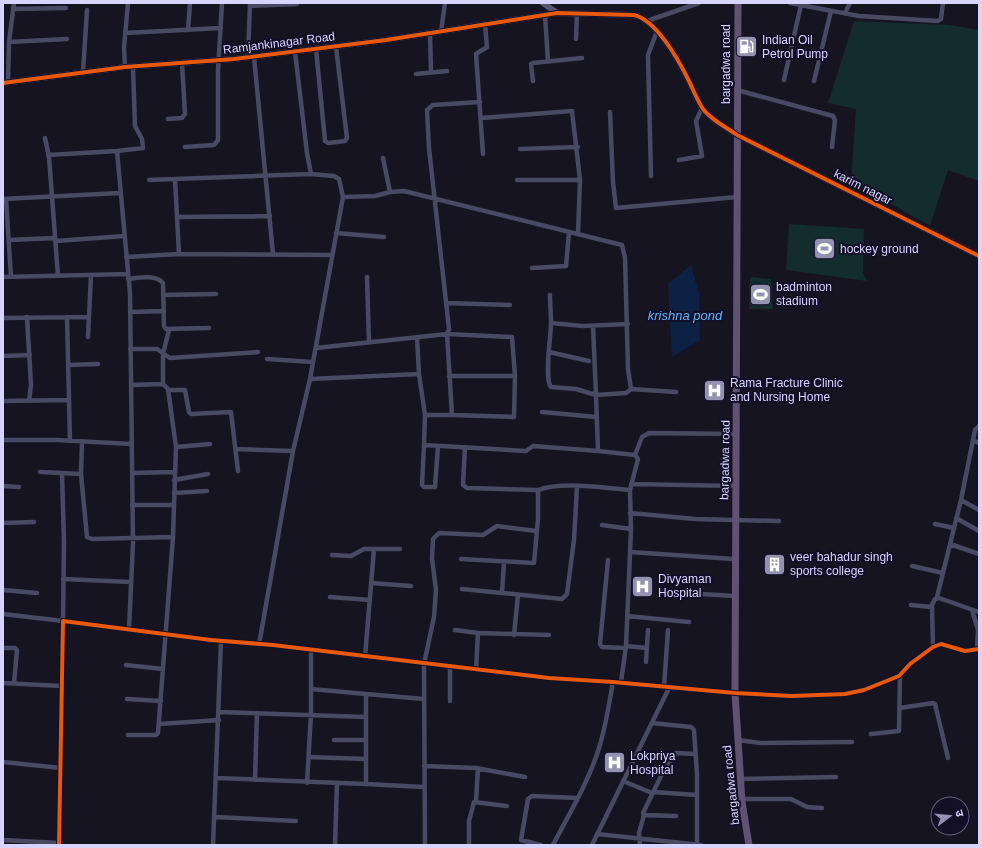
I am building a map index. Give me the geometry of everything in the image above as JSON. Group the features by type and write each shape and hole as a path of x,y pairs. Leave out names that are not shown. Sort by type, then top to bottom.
{"main road":[{"name":"bargadwa road","path":"738,3 736,486 734,519 735,693 742,799 749,845"}],"street":[{"path":"6,82 14,3"},
{"path":"125,67 125,33 128,3"},
{"path":"188,30 190,3"},
{"path":"185,147 214,145 218,140 217,118 222,3"},
{"path":"441,32 445,3"},
{"path":"543,3 557,13"},
{"path":"679,160 702,156 697,119 701,111 688,79 655,37 647,21 699,3"},
{"path":"790,3 863,16 938,21 941,19 943,3"},
{"path":"845,13 850,3"},
{"path":"273,254 266,177 251,57 250,5 297,4"},
{"path":"784,80 802,5"},
{"path":"13,9 66,8"},
{"path":"83,72 87,10"},
{"path":"814,81 831,11"},
{"name":"Ramjankinagar Road","path":"6,82 125,67 251,57 336,47 557,13 634,15 640,16 647,21"},
{"path":"576,39 577,13"},
{"path":"545,15 548,61"},
{"path":"484,154 476,54 487,46 485,24"},
{"path":"125,33 221,28"},
{"path":"430,33 431,72"},
{"path":"651,176 648,55 655,37"},
{"path":"9,42 67,39"},
{"path":"316,49 325,141 328,143 345,141 347,138 336,47"},
{"path":"295,52 307,153 311,174"},
{"path":"533,81 532,63 582,58"},
{"path":"168,119 182,118 185,114 182,63"},
{"path":"48,155 141,149 143,146 142,139 135,126 133,67"},
{"path":"416,74 447,71"},
{"path":"737,90 833,116 835,120 832,147"},
{"path":"452,415 446,334 449,329 429,148 427,110 433,105 480,102"},
{"path":"481,118 572,111 578,147 580,180 578,234"},
{"name":"karim nagar","path":"701,111 737,135 979,256"},
{"path":"610,112 613,182 616,208 737,197"},
{"path":"44,138 48,155 58,276"},
{"path":"520,150 578,147"},
{"path":"117,151 130,312 133,539 129,629"},
{"path":"383,158 390,192"},
{"path":"149,180 266,177 311,174 337,177 342,197 316,348 293,451 259,645"},
{"path":"175,179 179,254"},
{"path":"517,180 580,180"},
{"path":"342,197 375,196 390,192 404,191 619,244 624,249 628,324 628,369 631,389"},
{"path":"11,277 5,199 120,193"},
{"path":"177,217 270,216"},
{"path":"532,268 566,266 569,232"},
{"path":"336,233 384,237"},
{"path":"9,240 124,236"},
{"path":"126,257 179,254 332,255"},
{"path":"88,337 91,275"},
{"path":"3,277 91,275 154,277 160,279 163,283 164,326 169,330 209,328"},
{"path":"367,276 369,342"},
{"path":"164,295 216,294"},
{"path":"550,295 550,386 554,389 576,389 596,395 626,393 631,389 676,392"},
{"path":"446,303 510,305"},
{"path":"130,312 164,311"},
{"path":"27,317 31,385 29,401"},
{"path":"67,317 70,441"},
{"path":"3,318 89,317"},
{"path":"551,323 593,326 628,324"},
{"path":"593,326 598,451"},
{"path":"128,734 156,735 158,733 159,724 173,537 176,447 168,389 163,384 163,351 169,330"},
{"path":"316,348 446,334 512,337 515,376 514,417 425,415"},
{"path":"417,337 419,374 425,415 422,485 424,487 432,488 435,486 438,446"},
{"path":"130,349 157,349 163,351 170,358 258,352"},
{"path":"549,352 589,361"},
{"path":"3,356 30,355"},
{"path":"268,359 313,362"},
{"path":"68,365 98,364"},
{"path":"310,379 419,374"},
{"path":"449,376 515,376"},
{"path":"131,385 163,384"},
{"path":"168,389 185,390 189,412 191,414 231,412 238,471"},
{"path":"3,401 69,400"},
{"path":"542,412 596,417"},
{"path":"932,647 932,606 937,598 961,500 975,430 979,426"},
{"path":"635,455 642,437 649,433 736,434"},
{"path":"3,440 131,444"},
{"path":"973,440 979,443"},
{"path":"82,442 81,474 87,537 92,539 173,537"},
{"path":"176,447 210,444"},
{"path":"424,445 526,451 533,446 635,455"},
{"path":"465,447 465,487 538,490 547,487 577,487 630,490"},
{"path":"236,449 293,451"},
{"path":"621,682 626,647 631,529 630,490 638,459 635,455"},
{"path":"40,472 81,474"},
{"path":"132,473 174,472"},
{"path":"3,840 59,844 64,579 62,473"},
{"path":"174,480 208,474"},
{"path":"632,484 736,486"},
{"path":"3,486 19,487"},
{"path":"462,589 562,599 567,594 574,540 577,487"},
{"path":"461,559 504,562 534,562 538,490"},
{"path":"174,493 207,491"},
{"path":"961,500 979,510"},
{"path":"132,504 174,505"},
{"path":"630,513 695,519 779,521"},
{"path":"956,518 979,531"},
{"path":"3,522 34,522"},
{"path":"935,524 954,528"},
{"path":"602,525 631,529"},
{"path":"425,845 424,664 434,617 436,590 432,558 434,536 439,533 483,535 497,526 536,531"},
{"path":"950,544 979,554"},
{"path":"332,555 351,556 361,549 400,549"},
{"path":"365,657 374,549"},
{"path":"630,552 734,559"},
{"path":"608,560 600,644 602,647 647,648"},
{"path":"502,593 504,562"},
{"path":"912,566 943,573"},
{"path":"64,579 130,582"},
{"path":"371,583 411,586"},
{"path":"3,590 37,593"},
{"path":"670,592 734,596"},
{"path":"514,635 518,594"},
{"path":"330,597 370,600"},
{"path":"937,598 979,612"},
{"path":"911,604 929,608 932,606"},
{"path":"3,614 450,668 549,678 621,682 735,693 792,696 845,694 864,690 900,675 932,647 941,644 965,651 978,649 978,630 972,610"},
{"path":"627,616 688,622"},
{"path":"455,630 514,635 549,635"},
{"path":"646,662 648,630"},
{"path":"592,845 652,723 667,687 668,630"},
{"path":"476,670 478,633"},
{"path":"213,845 217,778 221,641"},
{"path":"3,648 15,648 17,650 14,683"},
{"path":"307,783 311,714 311,650"},
{"path":"126,665 163,669"},
{"path":"450,668 450,701"},
{"path":"871,734 899,731 900,675"},
{"path":"553,845 577,798 599,748 609,708 613,682"},
{"path":"3,683 62,686"},
{"path":"311,689 424,699"},
{"path":"366,694 366,784"},
{"path":"127,699 161,701"},
{"path":"900,708 934,703 948,758"},
{"path":"219,712 366,716"},
{"path":"255,780 257,713"},
{"path":"159,724 219,720"},
{"path":"597,834 699,845 693,728 652,723"},
{"path":"334,740 366,740"},
{"path":"738,740 760,743 852,742"},
{"path":"640,845 643,813 653,792 676,753 695,754"},
{"path":"309,757 366,760"},
{"path":"3,762 61,768"},
{"path":"424,766 478,768 525,777"},
{"path":"469,845 469,821 472,804 476,801 478,768"},
{"path":"741,779 836,777"},
{"path":"217,778 424,787"},
{"path":"623,781 653,792 697,795"},
{"path":"335,845 337,783"},
{"path":"541,845 521,840 528,799 532,796 577,798"},
{"path":"742,799 791,799 807,807 822,808"},
{"path":"476,801 507,806"},
{"path":"644,815 676,816"},
{"path":"215,817 296,821"}],"green space":[{"path":"854,21 949,25 979,30 979,181 948,170 930,226 851,181 856,109 828,103"},
{"name":"hockey ground","path":"789,224 864,229 863,273 867,281 786,270"},
{"name":"badminton stadium","path":"750,277 771,279 773,309 749,309"}],"water":[{"name":"krishna pond","path":"691,265 699,294 700,340 672,357 668,284"}],"cycle path":[{"path":"3,83 125,67 234,59 386,40 557,13 634,15 642,18 650,24 666,41 684,71 703,109 710,117 737,135 979,256"},
{"path":"59,845 63,621 211,640 273,645 549,678 735,693 792,696 845,694 864,690 899,676 910,664 933,647 941,644 965,651 979,649"}],"place":[{"name":"Indian Oil Petrol Pump","path":"747,47"},
{"name":"hockey ground","path":"825,249"},
{"name":"badminton stadium","path":"761,294"},
{"name":"Rama Fracture Clinic and Nursing Home","path":"715,390"},
{"name":"veer bahadur singh sports college","path":"774,564"},
{"name":"Divyaman Hospital","path":"642,586"},
{"name":"Lokpriya Hospital","path":"614,763"}]}
